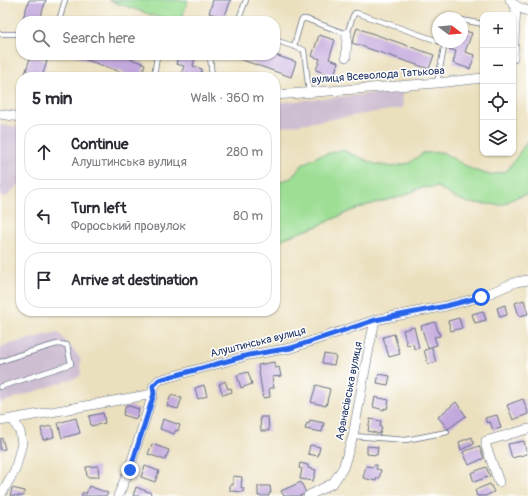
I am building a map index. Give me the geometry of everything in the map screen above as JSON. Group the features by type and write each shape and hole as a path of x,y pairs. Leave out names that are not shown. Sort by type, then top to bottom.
{"street":[{"path":"513,48 513,3 528,11"},
{"path":"346,57 347,34"},
{"name":"вулиця Всеволода Татькова","path":"280,95 480,78"},
{"path":"0,114 16,116"},
{"name":"Алуштинська вулиця","path":"154,394 153,386 159,380 249,355 291,348 375,320 446,306 481,297 516,282 528,280"},
{"name":"Афанасівська вулиця","path":"308,496 333,483 343,468 353,436 375,320"},
{"path":"0,421 154,394 130,470 118,496"},
{"path":"0,496 15,470 22,443 20,432 12,419"},
{"path":"499,482 486,446 486,441 528,429"}],"lane":[{"path":"60,16 65,0"},
{"path":"240,16 246,0"},
{"path":"294,46 301,21 303,19 347,34 355,13 432,39"},
{"path":"468,21 480,23"},
{"path":"0,34 16,34"},
{"path":"280,42 304,50 309,92"},
{"path":"437,83 441,48"},
{"path":"155,72 156,60"},
{"path":"210,60 212,72"},
{"path":"0,362 57,344 67,345 71,364 0,387"},
{"path":"353,436 406,440 447,432"}],"shaded area":[{"path":"402,91 403,108 280,127 280,103"},
{"path":"0,125 16,127 16,188 6,197 0,196"},
{"path":"58,332 81,359 81,373 79,377 0,403 0,348 5,345"}],"green space":[{"path":"108,0 188,0 183,16 154,16"},
{"path":"528,140 528,194 517,197 501,205 469,203 453,197 438,187 420,188 403,196 351,211 318,226 284,238 280,241 280,181 291,178 303,164 318,156 342,150 375,164 392,167 409,163 423,153 442,152 473,170 490,175 507,171"}],"building":[{"path":"29,0 46,0 41,16 24,16"},
{"path":"213,0 231,0 225,16 218,16 209,13"},
{"path":"357,28 434,55 429,69 352,43"},
{"path":"468,32 472,33 468,44"},
{"path":"319,35 335,40 329,59 338,62 334,76 316,70 320,59 312,56"},
{"path":"466,48 465,52 475,55 470,69 453,63 456,51 449,49"},
{"path":"280,57 296,62 291,77 242,60 280,60"},
{"path":"29,60 47,61 44,72 26,72"},
{"path":"87,60 133,60 145,64 143,72 121,72"},
{"path":"177,60 195,60 193,66 202,69 201,72 182,72 184,66 176,64"},
{"path":"524,300 528,314 519,316 515,303"},
{"path":"505,305 507,315 500,317 497,308"},
{"path":"483,311 486,320 475,323 472,314"},
{"path":"459,318 462,328 451,331 448,321"},
{"path":"435,322 440,336 434,337 437,345 428,348 421,326"},
{"path":"414,327 419,348 414,349 413,344 407,345 403,330"},
{"path":"394,334 400,354 389,357 383,337"},
{"path":"432,348 436,362 428,364 424,350"},
{"path":"324,354 336,356 334,365 322,363"},
{"path":"274,362 275,368 279,367 281,376 272,377 274,388 269,388 270,397 263,398 258,365"},
{"path":"248,372 252,384 241,388 237,375"},
{"path":"379,374 390,376 388,385 377,383"},
{"path":"225,381 228,389 231,388 232,392 223,395 219,384"},
{"path":"204,385 207,396 198,399 195,388"},
{"path":"316,385 330,389 326,406 311,402"},
{"path":"171,395 182,398 178,409 167,406"},
{"path":"375,397 389,400 387,409 384,408 384,410 373,407"},
{"path":"523,399 528,414 513,420 507,405"},
{"path":"456,402 466,416 448,429 438,417"},
{"path":"126,405 139,409 136,419 123,415"},
{"path":"103,413 105,423 91,426 89,416"},
{"path":"497,415 501,428 493,430 490,422 487,423 485,418"},
{"path":"260,417 268,417 269,431 261,431"},
{"path":"76,418 80,433 62,438 58,423"},
{"path":"163,419 180,425 178,431 176,430 174,434 160,429"},
{"path":"370,419 381,421 380,427 382,427 380,434 368,431"},
{"path":"310,420 324,423 322,432 305,429"},
{"path":"52,426 54,437 43,440 41,428"},
{"path":"472,437 474,444 461,450 459,442"},
{"path":"2,438 5,449 0,450 0,439"},
{"path":"524,441 527,454 512,458 508,444"},
{"path":"152,444 169,450 165,460 148,454"},
{"path":"310,445 320,447 318,456 308,454"},
{"path":"367,446 378,447 377,455 367,454"},
{"path":"479,446 484,458 469,465 463,452"},
{"path":"300,463 308,465 308,468 316,470 313,481 300,479 302,469 299,468"},
{"path":"374,465 377,465 376,469 381,470 379,479 377,478 376,481 363,478 366,466 373,467"},
{"path":"98,466 99,477 87,477 86,467"},
{"path":"145,466 159,471 155,482 141,477"},
{"path":"486,467 490,476 474,482 471,473"},
{"path":"233,476 242,477 241,488 244,488 243,492 230,491 230,485 233,485"},
{"path":"301,482 306,493 300,496 284,496 281,491"},
{"path":"490,484 494,492 485,496 477,496 475,490"},
{"path":"89,486 108,493 106,496 81,496 83,492 86,494"},
{"path":"258,486 270,486 271,493 269,493 269,496 258,496"},
{"path":"136,487 151,493 150,496 133,496"},
{"path":"12,488 25,491 23,496 10,496"}],"route":[{"path":"130,470 154,394 153,386 159,380 249,355 291,348 375,320 446,306 481,297"}]}
